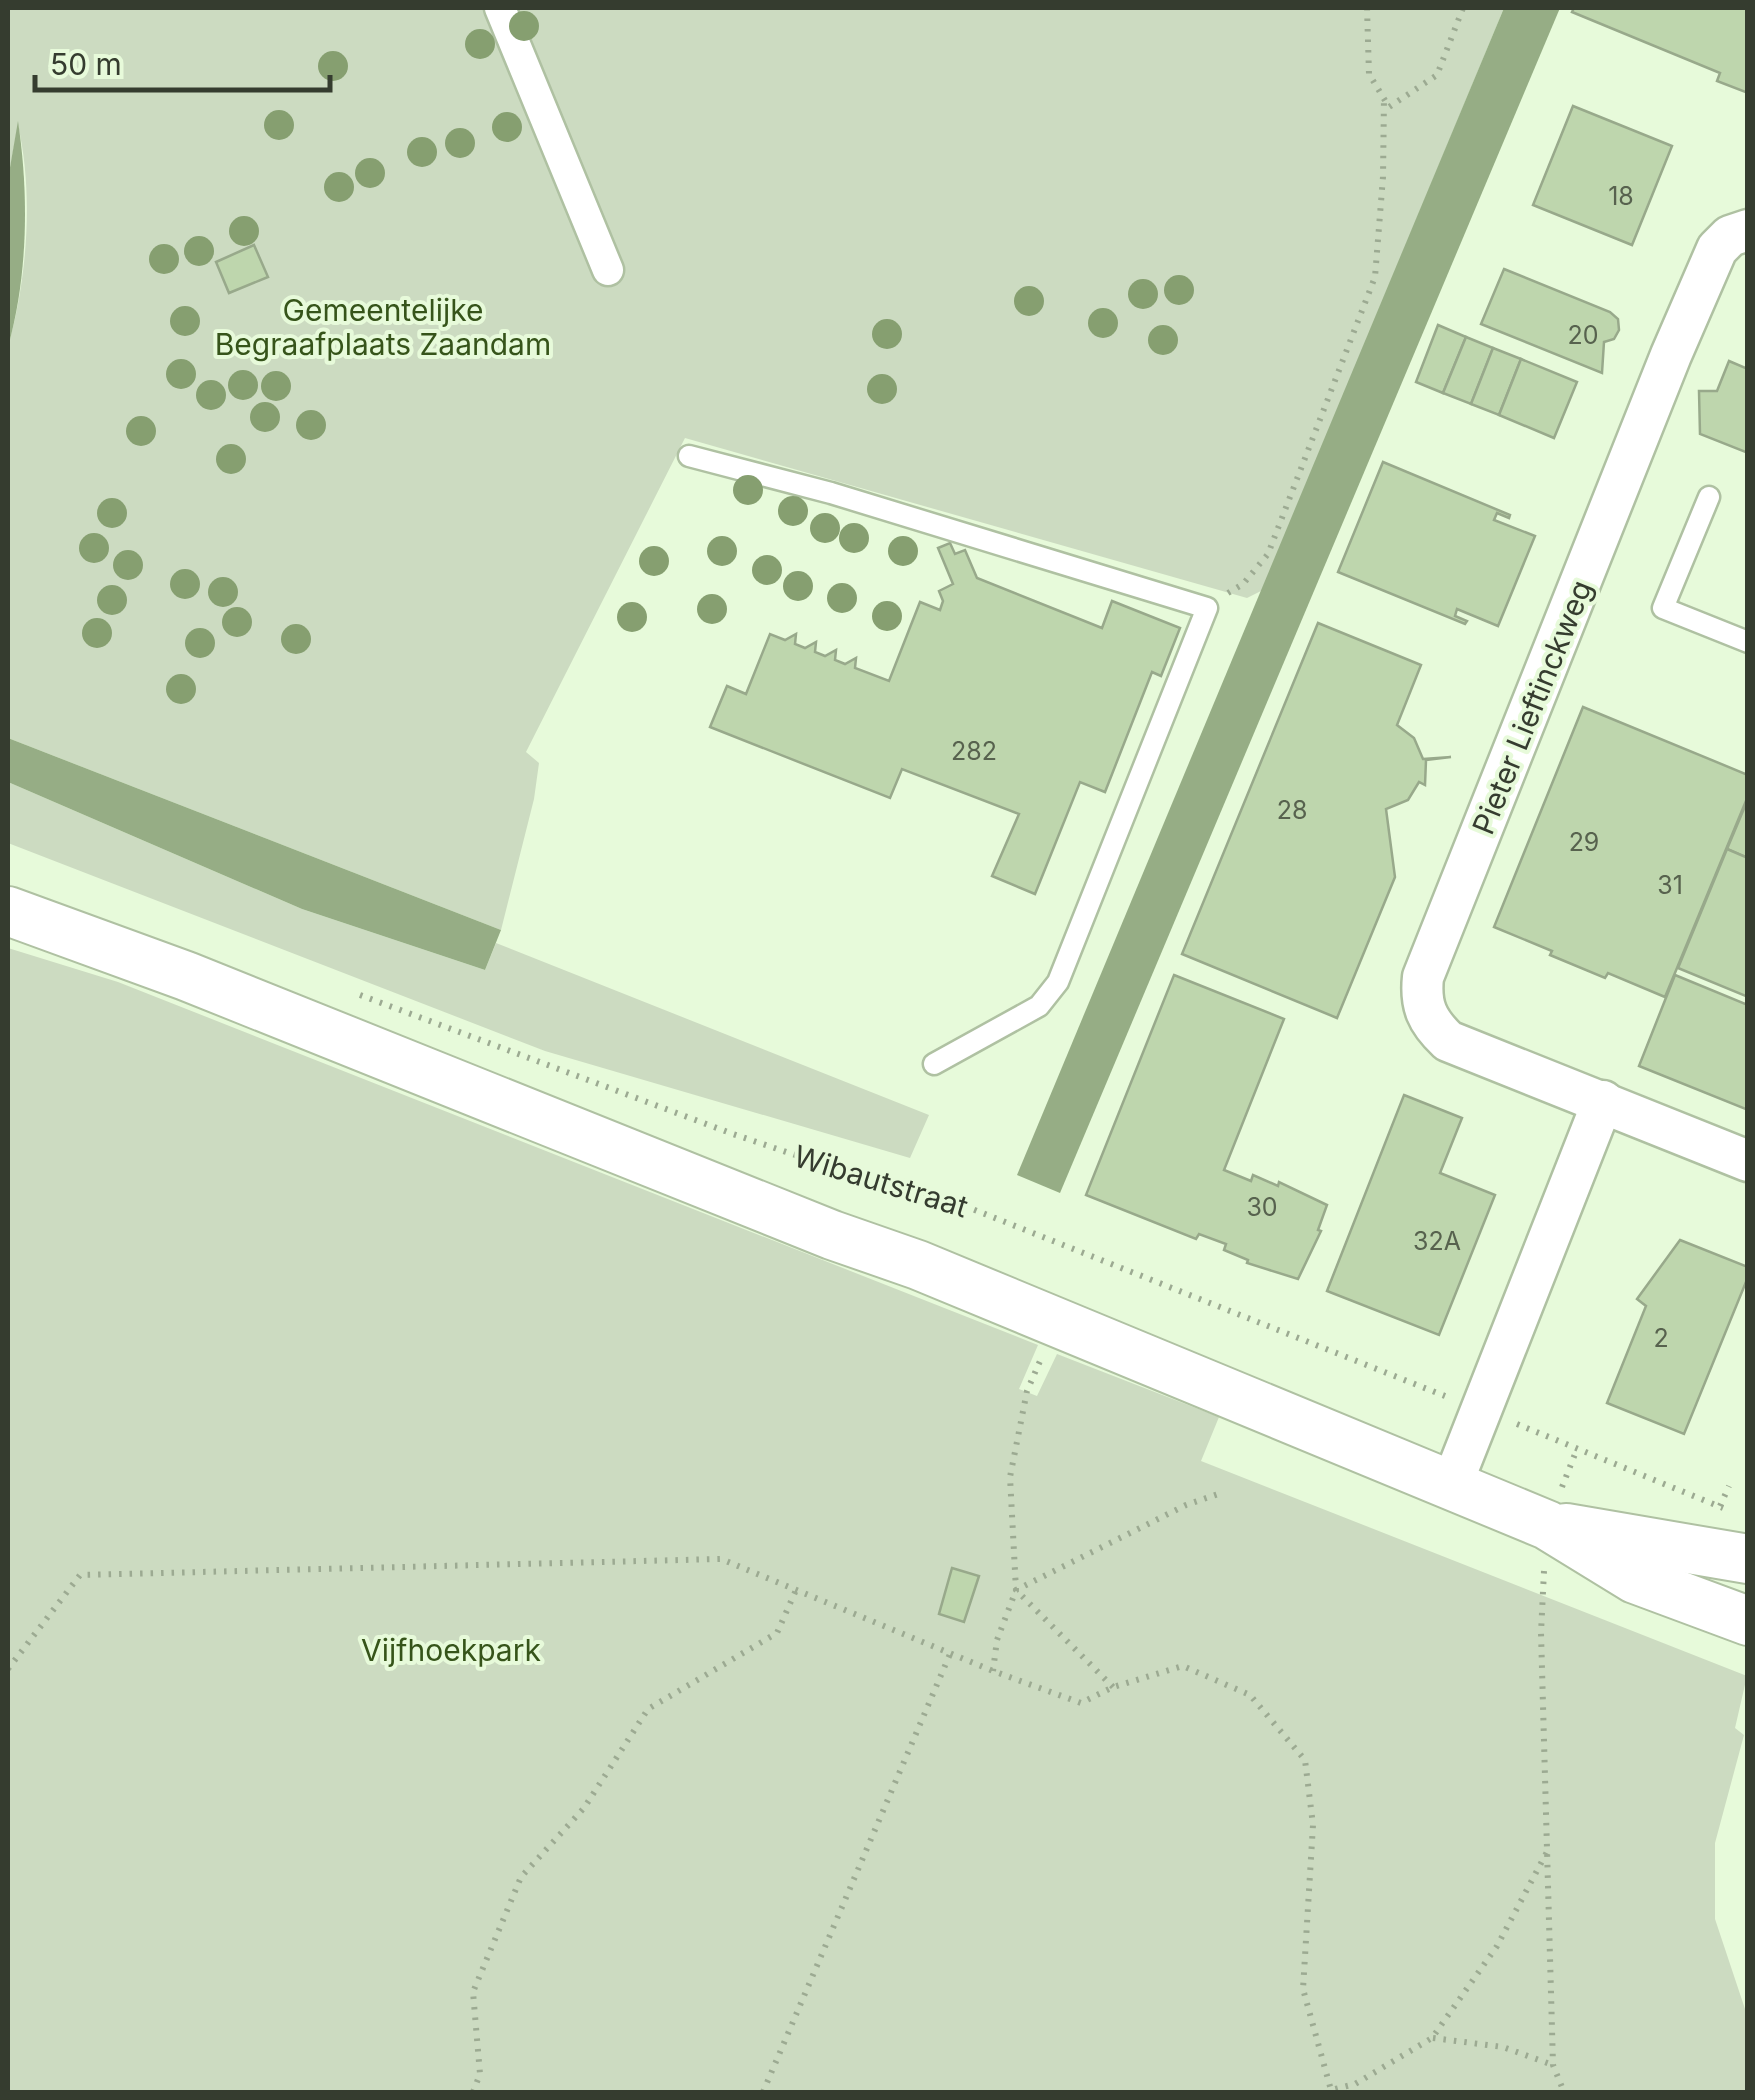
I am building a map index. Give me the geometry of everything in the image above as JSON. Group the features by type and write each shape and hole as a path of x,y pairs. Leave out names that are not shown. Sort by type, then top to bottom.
{"street":[{"path":"500,8 608,270"},
{"name":"Pieter Lieftinckweg","path":"1748,230 1730,236 1717,249 1686,319 1423,977 1421,1000 1430,1023 1448,1041 1748,1161"},
{"name":"Wibautstraat","path":"8,911 186,976 1452,1484 1547,1525 1635,1579 1748,1622"},
{"path":"1452,1484 1603,1102"},
{"name":"Wibautstraat","path":"1547,1525 1748,1559"}],"lane":[{"path":"689,456 830,492 1206,608 1058,982 1038,1006 934,1064"},
{"path":"1709,497 1664,608 1748,642"}],"path":[{"path":"1368,8 1368,74 1389,107 1437,75 1463,8"},
{"path":"1206,608 1244,584 1268,554 1375,277 1384,177 1384,98"},
{"name":"Wibautstraat","path":"342,988 819,1164 946,1198 1734,1512"},
{"path":"993,1671 997,1640 1016,1590 1010,1477 1027,1391 1057,1324"},
{"path":"1564,2092 1553,2065 1541,1633 1547,1525 1577,1448"},
{"path":"1720,1506 1729,1486"},
{"path":"1016,1590 1186,1505 1222,1493"},
{"path":"8,1669 80,1574 722,1559 950,1654 1081,1703 1113,1687 1183,1666 1250,1695 1305,1760 1313,1825 1303,1990 1329,2091 1355,2084 1432,2038 1497,1946 1548,1850"},
{"path":"473,2092 480,2074 473,1992 521,1877 584,1808 648,1710 777,1633 796,1590"},
{"path":"1016,1590 1113,1687"},
{"path":"763,2092 950,1654"},
{"path":"1432,2038 1504,2047 1553,2065"}],"green space":[{"name":"Gemeentelijke Begraafplaats Zaandam","path":"8,8 1504,8 1263,590 1247,598 685,438 526,752 539,763 534,799 501,930 8,738 8,347 24,265 27,208 18,125 8,179"},
{"path":"8,782 302,909 485,970 496,943 929,1115 910,1158 545,1051 8,843"},
{"name":"Vijfhoekpark","path":"8,948 118,982 1038,1345 1019,1389 1037,1396 1057,1354 1219,1417 1201,1461 1747,1676 1735,1728 1744,1735 1715,1843 1715,1919 1747,2015 1747,2092 8,2092"}],"shaded area":[{"path":"1504,8 1560,8 1060,1193 1017,1175"},
{"path":"18,121 25,235 20,292 8,347 8,179"},
{"path":"8,738 501,930 485,970 302,909 8,782"}],"building":[{"path":"1574,8 1748,8 1748,93 1717,81 1720,73 1572,12"},
{"path":"1573,106 1672,146 1632,245 1533,205"},
{"path":"254,245 268,277 229,293 216,262"},
{"path":"1504,269 1610,312 1618,319 1619,330 1614,339 1604,342 1602,373 1481,324"},
{"path":"1438,325 1466,337 1443,393 1416,382"},
{"path":"1466,337 1493,348 1471,404 1443,393"},
{"path":"1493,348 1521,359 1499,415 1471,404"},
{"path":"1521,359 1577,382 1554,438 1499,415"},
{"path":"1729,361 1748,369 1748,453 1700,434 1699,391 1717,391"},
{"path":"1383,462 1510,515 1509,518 1497,513 1494,520 1535,536 1498,626 1457,609 1455,616 1467,621 1465,624 1338,572"},
{"path":"950,543 955,554 965,550 977,578 1102,628 1112,601 1180,628 1161,676 1152,672 1105,792 1080,782 1035,894 992,876 1019,814 902,769 890,798 710,727 727,686 746,694 770,634 785,640 796,634 795,644 805,648 816,642 815,652 825,656 836,650 835,660 845,664 856,658 855,668 889,681 920,602 940,610 943,601 939,591 953,584 938,548"},
{"path":"1318,623 1421,665 1397,725 1414,738 1423,759 1451,757 1426,760 1425,785 1419,782 1408,800 1386,809 1395,877 1337,1018 1182,954"},
{"path":"1583,707 1748,775 1748,796 1665,997 1608,973 1605,978 1494,927"},
{"path":"1748,799 1748,858 1727,849"},
{"path":"1727,849 1748,858 1748,997 1678,968"},
{"path":"1174,975 1284,1019 1224,1170 1251,1181 1253,1175 1278,1186 1279,1182 1327,1205 1318,1230 1321,1231 1298,1279 1247,1263 1248,1260 1224,1250 1226,1244 1199,1234 1196,1239 1086,1195"},
{"path":"1675,975 1748,1005 1748,1110 1639,1066"},
{"path":"1404,1095 1462,1118 1440,1173 1495,1195 1439,1335 1327,1291"},
{"path":"1680,1240 1748,1267 1748,1277 1684,1434 1607,1403 1646,1306 1637,1299"},
{"path":"952,1568 979,1576 964,1622 939,1614"}]}
